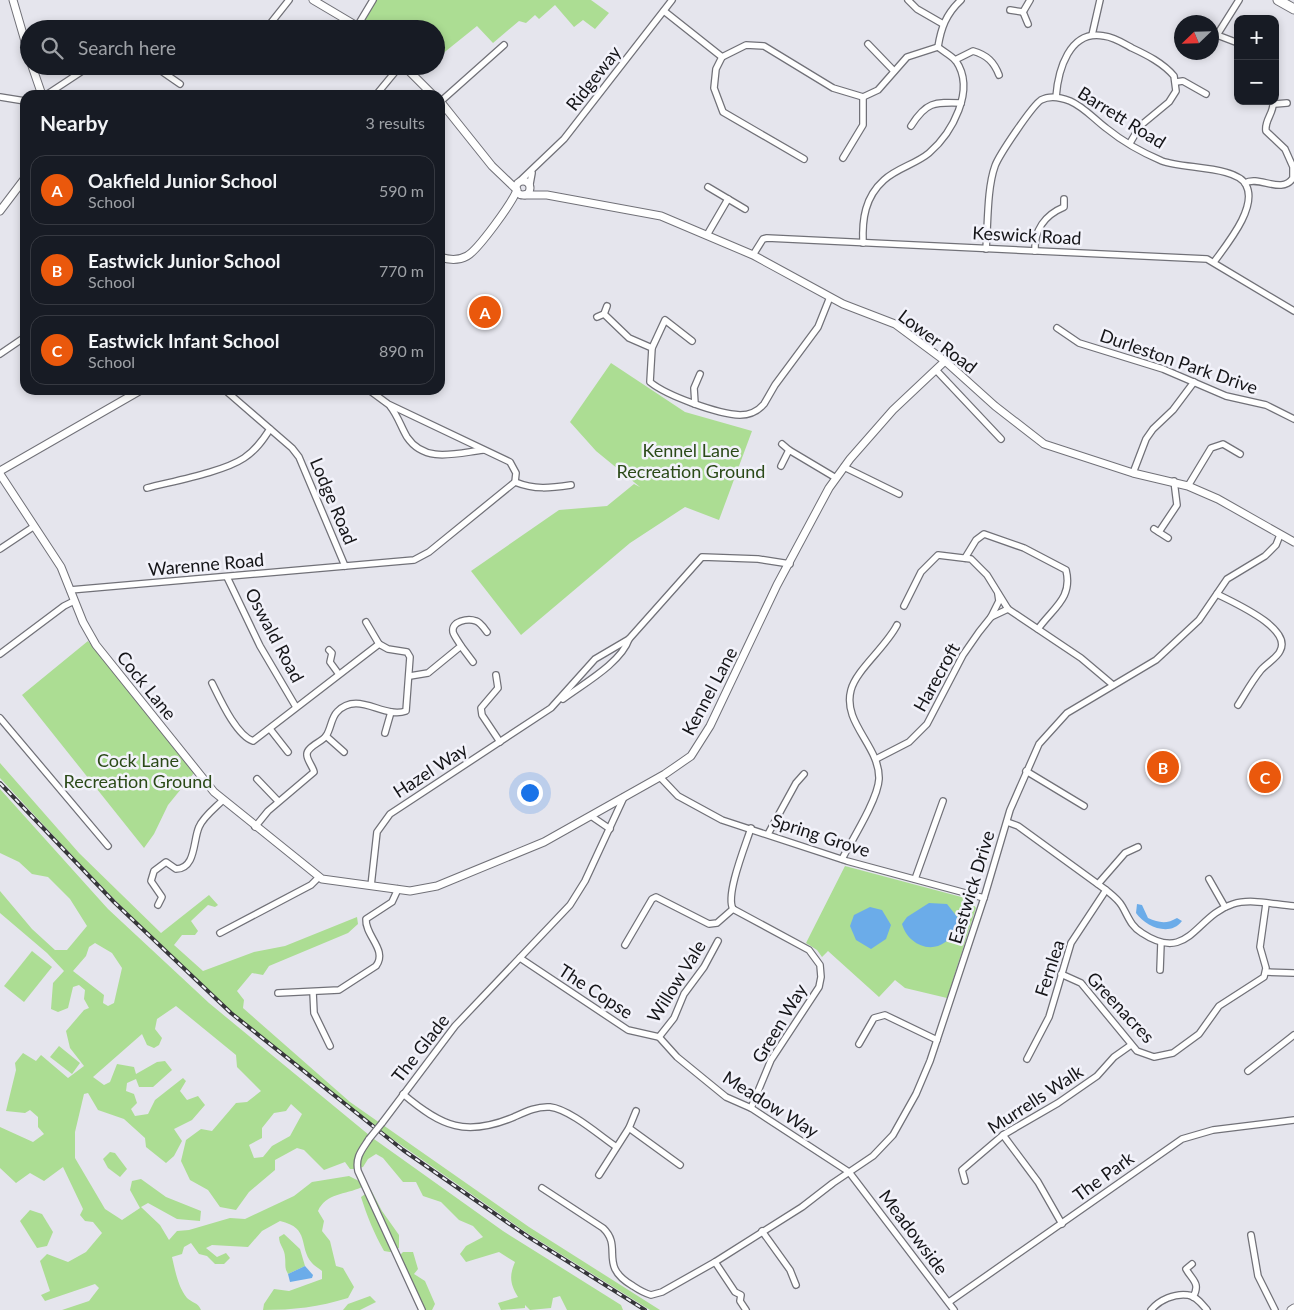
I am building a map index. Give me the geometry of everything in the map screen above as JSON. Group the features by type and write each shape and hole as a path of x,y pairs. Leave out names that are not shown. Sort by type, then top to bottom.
{"main road":[{"path":"1278,0 1294,9"}],"street":[{"path":"13,0 20,24"},
{"path":"273,20 289,0"},
{"path":"312,0 348,20"},
{"path":"363,20 373,0"},
{"name":"Ridgeway","path":"520,189 533,171 564,139 672,0"},
{"path":"908,0 916,9 943,24"},
{"path":"938,48 943,24 951,9 961,0"},
{"path":"1023,12 1030,0"},
{"path":"1092,35 1100,0"},
{"path":"1219,29 1239,0"},
{"path":"1010,10 1023,12"},
{"path":"664,11 722,57"},
{"path":"1023,12 1028,24"},
{"path":"1056,97 1059,74 1066,57 1078,41 1092,35 1109,37 1151,57 1172,73 1176,82 1176,91 1172,99 1140,126 1130,143"},
{"path":"1219,37 1234,42"},
{"path":"868,44 894,71"},
{"path":"445,98 504,45"},
{"path":"804,160 723,112 714,88 716,69 722,57 746,45 764,46 833,88 863,98 878,90 910,55 938,48 955,60 962,76 959,112 945,136 929,154 883,181 874,193 865,209 862,221 863,243"},
{"path":"955,60 973,51 983,54 995,66 999,75"},
{"path":"36,75 42,90"},
{"path":"52,90 76,75"},
{"path":"167,75 180,84"},
{"path":"380,90 394,75"},
{"path":"412,75 428,90"},
{"path":"1176,82 1183,81 1199,86 1206,94"},
{"path":"0,97 20,100"},
{"name":"Barrett Road","path":"986,249 995,166 1021,125 1038,102 1045,98 1056,97 1082,107 1105,128 1161,160 1186,167 1227,172 1236,175 1245,183"},
{"path":"842,158 863,125 863,98"},
{"path":"910,126 924,108 939,102 961,103"},
{"path":"1279,103 1287,103"},
{"path":"1214,262 1247,210 1250,198 1245,183 1252,180 1282,185 1293,180 1293,167 1285,149 1268,136 1266,124 1273,105"},
{"name":"Lower Road","path":"445,108 505,178 520,189 661,216 753,255 830,297 895,324 945,361 1035,438 1060,450 1133,473 1174,481 1188,486 1218,499 1280,536 1294,542"},
{"path":"1021,125 1027,129"},
{"path":"445,258 456,260 470,255 520,189 530,190 533,171"},
{"name":"Lower Road","path":"520,189 525,181 547,195"},
{"path":"0,211 20,185"},
{"path":"708,187 745,209"},
{"path":"707,235 728,199"},
{"path":"1034,251 1035,237 1043,222 1052,213 1066,206 1064,199"},
{"name":"Keswick Road","path":"753,255 765,238 1207,259 1294,311"},
{"path":"692,342 665,320 652,348 650,382 675,398 695,404 739,415 758,410 818,327 830,297"},
{"path":"598,317 604,314 607,306"},
{"path":"604,314 629,338 652,348"},
{"name":"Durleston Park Drive","path":"1057,328 1079,343 1144,363 1235,399 1266,405 1294,419"},
{"path":"0,354 20,340"},
{"name":"Kennel Lane","path":"319,877 328,881 398,889 418,890 437,886 537,845 660,777 691,756 705,733 777,585 836,478 893,410 945,361"},
{"path":"936,370 1001,438"},
{"path":"695,404 694,388 700,374"},
{"path":"1133,473 1149,434 1173,410 1194,382"},
{"path":"0,473 133,395"},
{"name":"Lodge Road","path":"231,395 299,457 345,566"},
{"path":"376,395 388,404 510,462 516,473 515,482 532,488 549,489 572,485"},
{"path":"388,404 414,446 427,453 442,456 483,450"},
{"path":"147,488 224,467 242,459 258,446 270,429"},
{"path":"782,444 836,478"},
{"path":"1188,486 1211,448 1223,444 1240,454"},
{"path":"781,466 789,450"},
{"path":"844,467 899,494"},
{"name":"Cock Lane","path":"0,473 33,527 61,567 74,602 96,645 207,783 223,800 319,877"},
{"path":"1168,538 1156,531 1177,505 1174,481"},
{"name":"Warenne Road","path":"70,590 386,564 420,558 515,482"},
{"path":"0,549 33,527"},
{"path":"964,558 976,540 984,534 1024,548 1066,570 1070,584 1063,599 1038,629"},
{"name":"Eastwick Drive","path":"542,1188 604,1228 610,1237 613,1264 617,1275 646,1294 662,1292 715,1262 802,1207 873,1156 893,1135 916,1094 937,1040 984,898 1006,822 1026,771 1040,744 1067,713 1163,654 1199,620 1227,579 1265,556 1276,545 1280,536"},
{"path":"904,606 921,572 938,555 971,559 998,592 1008,609 1081,658 1113,685"},
{"name":"Hazel Way","path":"551,708 595,659 629,639 702,557 758,559 790,564"},
{"name":"Oswald Road","path":"227,577 260,646 296,707"},
{"name":"Harecroft","path":"876,759 909,742 928,724 964,655 991,617 999,601 998,592"},
{"path":"1217,594 1272,625 1279,634 1282,645 1280,652 1257,675 1238,705"},
{"path":"0,654 64,606 74,602"},
{"name":"Harecroft","path":"991,617 1008,609"},
{"path":"474,662 453,632 454,627 460,622 478,621 487,632"},
{"path":"256,827 278,801 314,772 307,755 308,751 326,736 335,714 349,704 360,703 391,712 406,711 410,657 407,652 388,649 379,644 366,622"},
{"path":"842,859 876,792 879,776 876,759 856,723 849,696 858,676 886,644 897,625"},
{"name":"Hazel Way","path":"370,886 377,832 382,822 390,814 551,708 615,660 626,648 629,639"},
{"path":"212,683 233,722 247,739 253,741 338,673 379,644"},
{"path":"410,676 428,673 461,646"},
{"path":"329,650 332,654 330,662 338,673"},
{"path":"496,675 498,688 481,708 482,715 500,742"},
{"path":"385,733 391,712"},
{"path":"0,718 108,846"},
{"path":"270,729 288,752"},
{"path":"326,736 344,752"},
{"path":"1026,771 1084,806"},
{"path":"768,834 796,783 804,774"},
{"name":"Spring Grove","path":"660,777 665,784 689,803 722,820 842,859 984,898"},
{"path":"257,779 278,801"},
{"name":"The Glade","path":"422,1310 358,1171 359,1154 455,1026 552,925 578,894 624,797"},
{"path":"158,905 162,897 150,881 154,870 166,862 176,869 182,868 192,857 200,824 223,800"},
{"path":"915,879 944,801"},
{"path":"592,816 610,829"},
{"path":"1006,822 1018,826 1106,890 1119,902 1136,929 1161,943 1172,945 1193,935 1225,907 1246,902 1294,906"},
{"path":"625,945 652,899 656,898 708,924 717,924 733,909 731,902 737,868 751,828"},
{"path":"1098,884 1121,856 1138,847"},
{"path":"220,933 311,885 319,877"},
{"path":"1208,880 1225,907"},
{"path":"278,993 313,992 343,988 378,962 380,951 367,927 366,919 392,902 398,889"},
{"name":"Fernlea","path":"1027,1058 1049,1016 1071,943 1106,890"},
{"path":"1266,904 1260,947 1266,972 1294,973"},
{"name":"Green Way","path":"733,909 809,950 817,959 821,972 816,992 771,1060 751,1108"},
{"name":"Willow Vale","path":"659,1037 674,1018 684,994 704,966 718,941"},
{"path":"1160,970 1161,943"},
{"name":"The Copse","path":"520,958 628,1030 659,1037"},
{"name":"Greenacres","path":"1061,974 1081,983 1136,1051 1147,1056 1161,1057 1173,1053 1200,1034 1219,1006 1261,981 1266,972"},
{"path":"313,992 314,1013 330,1046"},
{"path":"859,1044 874,1018 885,1014 937,1040"},
{"path":"1248,1071 1294,1036"},
{"name":"Meadow Way","path":"659,1037 677,1058 726,1097 751,1108 849,1172"},
{"name":"Murrells Walk","path":"965,1181 962,1170 1003,1135 1058,1103 1097,1076 1114,1057 1131,1045"},
{"path":"403,1094 436,1118 466,1128 489,1127 537,1108 553,1108 567,1114 616,1146"},
{"path":"599,1175 629,1128 636,1111"},
{"name":"The Park","path":"949,1302 1182,1139 1212,1130 1294,1120"},
{"path":"629,1128 680,1165"},
{"path":"1003,1135 1034,1176 1062,1224"},
{"name":"Meadowside","path":"849,1172 954,1310"},
{"path":"762,1231 790,1270 796,1285"},
{"path":"1251,1236 1258,1276 1276,1310"},
{"path":"715,1262 735,1292 741,1295 740,1301 746,1310"},
{"path":"1192,1264 1186,1269 1196,1282 1197,1290 1193,1297"},
{"path":"1151,1310 1163,1300 1189,1295 1207,1310"}],"green space":[{"path":"376,0 591,0 609,13 595,29 583,20 574,27 555,5 539,19 535,15 526,23 519,21 493,43 477,26 445,52 445,20 365,20"},
{"name":"Kennel Lane Recreation Ground","path":"611,363 685,412 752,431 719,520 685,507 630,543 521,635 471,571 559,510 607,506 634,484 640,487 596,451 570,422"},
{"name":"Cock Lane Recreation Ground","path":"88,641 194,773 168,805 154,834 144,848 22,695"},
{"path":"0,763 79,853 161,933 209,895 218,905 215,907 208,905 191,921 198,931 195,935 182,935 174,945 203,971 254,952 285,946 357,917 358,924 348,933 269,966 263,975 252,973 237,991 244,1000 243,1008 350,1102 380,1123 376,1128 247,1025 179,964 101,886 0,778"},
{"path":"0,789 108,909 209,1003 369,1135 356,1154 356,1169 350,1169 345,1162 324,1170 304,1150 297,1148 275,1160 275,1170 249,1192 236,1210 220,1207 208,1190 190,1180 181,1161 186,1140 201,1129 212,1131 236,1103 247,1102 261,1091 237,1067 236,1055 176,1006 157,1019 155,1029 162,1038 159,1045 154,1048 147,1045 142,1034 93,1077 104,1085 110,1082 117,1064 134,1067 136,1074 157,1062 165,1061 172,1070 153,1087 139,1087 136,1079 127,1083 126,1091 134,1094 137,1103 131,1109 135,1116 148,1114 155,1100 183,1078 186,1081 180,1091 187,1100 198,1096 205,1105 192,1120 174,1129 182,1141 174,1156 166,1163 146,1147 145,1138 124,1119 98,1110 88,1093 84,1094 75,1132 75,1158 105,1209 122,1220 140,1208 130,1190 132,1181 141,1179 166,1197 201,1211 200,1221 177,1219 148,1203 141,1207 160,1225 169,1240 177,1231 189,1230 230,1218 245,1219 294,1196 312,1182 349,1176 359,1181 362,1187 331,1198 321,1205 318,1211 324,1221 322,1231 330,1241 336,1266 343,1268 354,1287 348,1298 306,1307 263,1310 264,1304 274,1289 289,1291 322,1279 322,1271 308,1257 300,1233 290,1224 280,1221 262,1231 248,1247 212,1245 206,1248 217,1257 226,1253 230,1258 224,1264 215,1264 207,1256 199,1254 191,1243 184,1247 182,1254 172,1257 181,1289 187,1298 198,1305 201,1310 62,1310 89,1301 99,1288 95,1284 45,1301 41,1295 50,1291 40,1261 47,1254 68,1262 86,1252 102,1233 93,1222 85,1221 80,1215 83,1209 63,1167 44,1181 30,1173 16,1183 0,1168 0,1127 33,1142 44,1134 38,1127 38,1117 30,1110 25,1113 6,1111 16,1070 15,1063 23,1053 36,1061 41,1055 68,1078 84,1066 70,1048 66,1031 84,1010 89,1008 84,999 85,990 79,985 73,987 68,1008 58,1012 51,1009 53,983 64,971 47,953 0,913 0,891 32,929 55,950 67,950 87,926 70,899 48,877 32,874 19,862 0,853","holes":["95,943 112,953 122,968 114,1003 108,1006 103,1003 104,995 73,971 86,956 89,947","291,1104 302,1114 290,1136 272,1146 263,1157 254,1158 249,1145 262,1138 262,1128 274,1113 286,1111"]},
{"path":"845,866 969,899 976,908 947,998 905,988 895,980 879,997 828,951 822,957 817,950 806,943"},
{"path":"32,951 52,967 24,1002 4,986"},
{"path":"59,1046 80,1063 72,1074 50,1057"},
{"path":"383,1125 529,1227 660,1310 650,1310 527,1233 381,1131"},
{"path":"374,1139 503,1231 621,1305 623,1310 567,1310 560,1296 553,1298 551,1308 530,1310 525,1305 525,1308 501,1310 498,1303 518,1297 511,1280 515,1262 499,1252 466,1262 460,1254 466,1246 483,1237 473,1226 459,1220 441,1202 423,1196 416,1182 403,1182 383,1158 376,1154 368,1159 363,1167 359,1168 362,1152"},
{"path":"110,1152 115,1153 127,1169 120,1177 108,1168 103,1159"},
{"path":"371,1190 382,1211 399,1235 399,1248 390,1252 384,1251 380,1244 361,1197"},
{"path":"30,1210 42,1214 53,1232 47,1246 37,1248 20,1221"},
{"path":"284,1234 300,1249 305,1266 288,1274 285,1254 279,1240 279,1237"},
{"path":"403,1252 413,1252 418,1269 414,1274 425,1281 435,1304 432,1310 424,1310 400,1255"},
{"path":"370,1296 376,1302 360,1310 343,1310 348,1304"}],"water":[{"path":"929,903 947,904 958,918 952,937 940,945 926,947 911,939 902,924 907,917"},
{"path":"1137,904 1142,905 1148,918 1152,920 1166,922 1177,918 1182,921 1177,926 1165,929 1152,926 1136,913"},
{"path":"870,907 882,910 891,925 886,939 871,949 856,940 850,926 854,915"},
{"path":"305,1266 313,1275 312,1278 290,1282 288,1274"}],"railway":[{"path":"0,783 114,902 231,1013 403,1150 527,1236 645,1310"}],"place":[{"name":"Oakfield Junior School","path":"485,312"},
{"name":"Eastwick Junior School","path":"1163,767"},
{"name":"Eastwick Infant School","path":"1265,777"}]}
